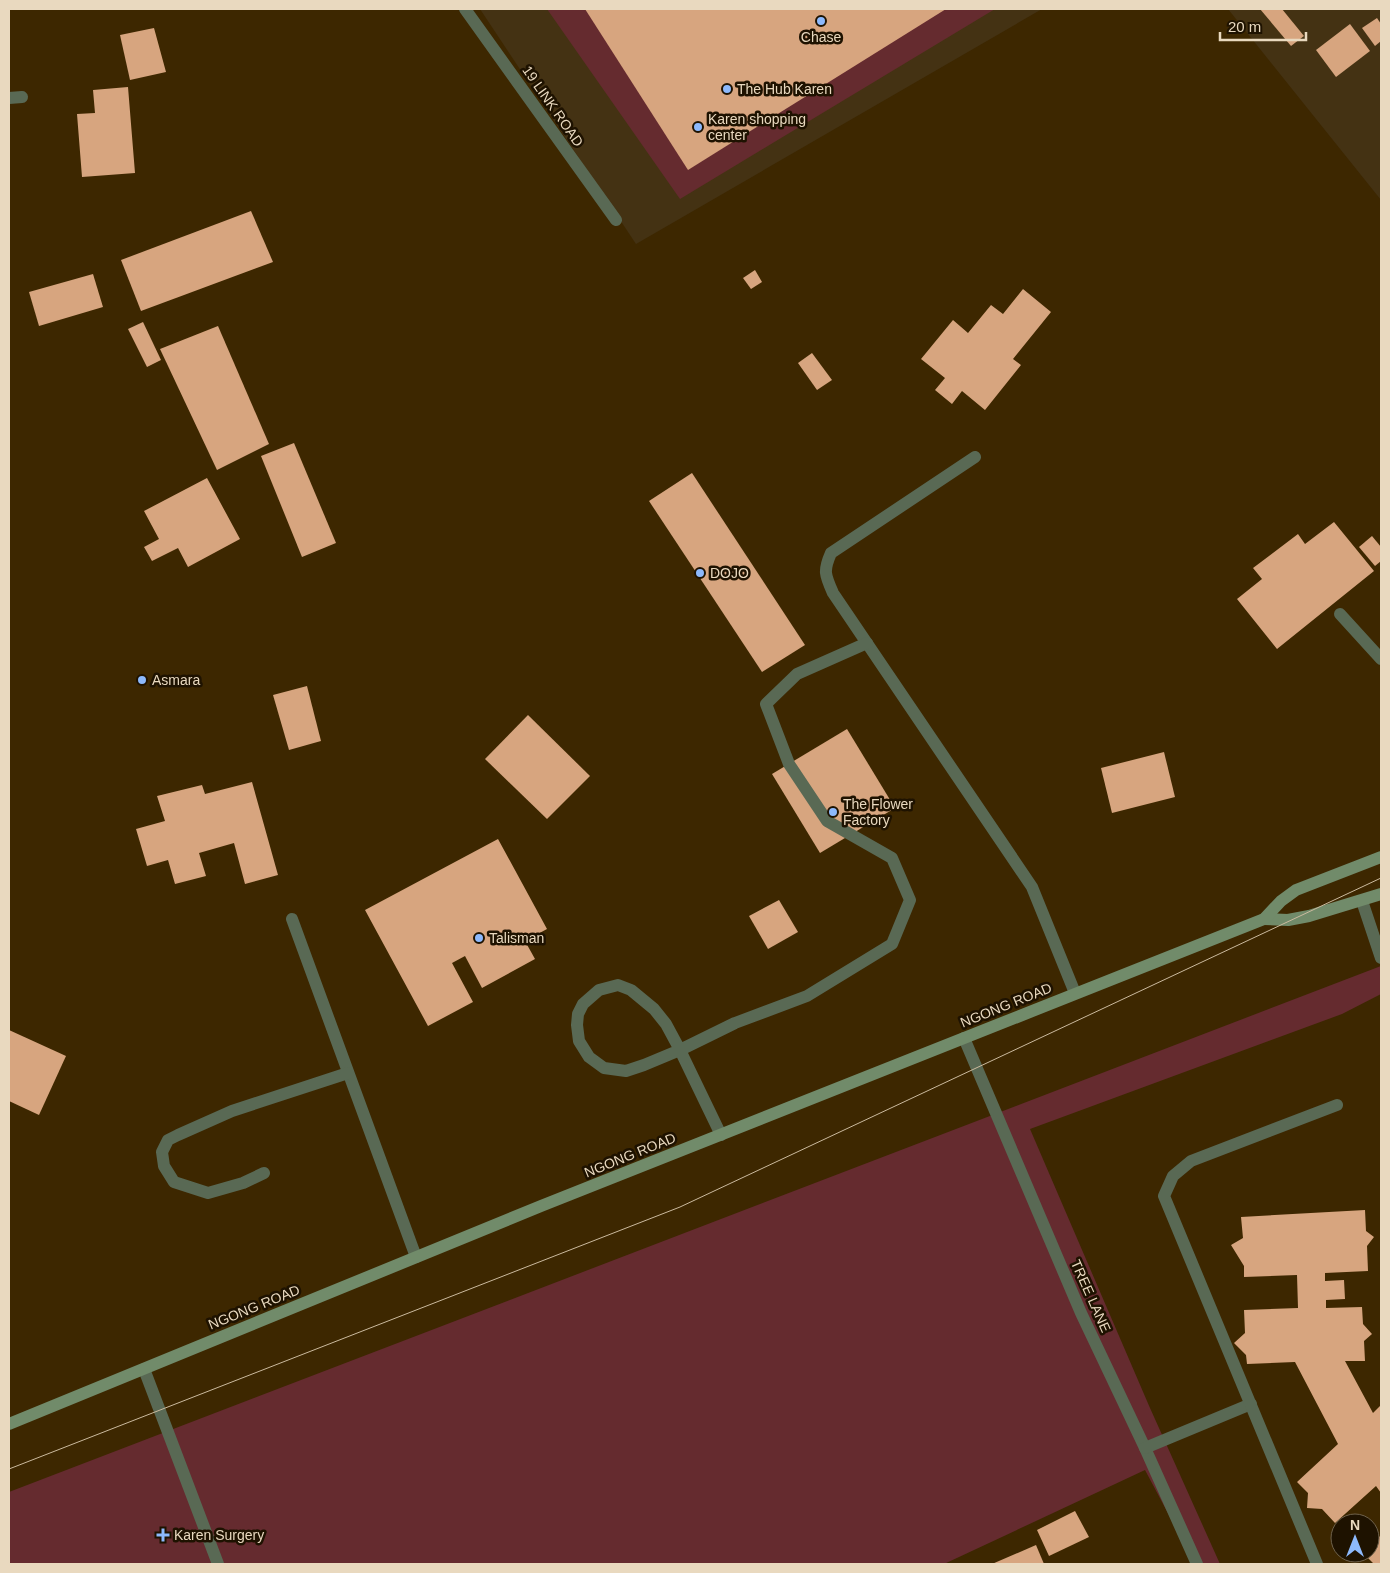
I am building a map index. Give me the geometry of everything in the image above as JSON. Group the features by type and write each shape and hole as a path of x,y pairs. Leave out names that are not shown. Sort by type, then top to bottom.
{"main road":[{"name":"NGONG ROAD","path":"1264,919 1281,901 1296,890 1381,857"},
{"name":"NGONG ROAD","path":"9,1424 416,1257 1264,919 1288,920 1362,901 1381,894"}],"street":[{"name":"19 LINK ROAD","path":"465,9 616,220"},
{"path":"9,98 22,97"},
{"path":"975,457 831,553 825,566 825,576 833,593 1032,887 1075,993"},
{"path":"1340,614 1381,659"},
{"path":"720,1135 680,1050 666,1024 654,1009 631,990 618,985 599,990 583,1004 578,1014 576,1025 579,1041 589,1057 604,1068 626,1071 680,1050 735,1023 807,996 892,944 910,900 892,858 827,820 789,764 766,704 797,674 867,643"},
{"path":"1362,901 1381,958"},
{"path":"292,919 416,1257"},
{"name":"TREE LANE","path":"964,1038 1081,1313 1197,1564"},
{"path":"264,1173 243,1183 208,1193 174,1182 164,1166 162,1152 168,1140 173,1137 232,1111 348,1073"},
{"path":"1317,1564 1164,1196 1173,1176 1191,1161 1337,1105"},
{"path":"144,1369 218,1564"},
{"path":"1145,1448 1251,1404"}],"shaded area":[{"name":"Karen shopping center","path":"480,9 1042,9 636,244"},
{"name":"Karen shopping center","path":"547,9 995,9 680,199"},
{"path":"1228,9 1381,9 1381,200"},
{"path":"1381,966 1381,994 1342,1014 1030,1129 1150,1408 1220,1564 1195,1564 1145,1470 944,1564 9,1564 9,1492"}],"building":[{"name":"The Hub Karen","path":"585,9 946,9 688,170"},
{"path":"1260,9 1282,9 1304,36 1291,46"},
{"path":"1377,18 1381,24 1381,41 1375,46 1362,28"},
{"path":"1350,24 1370,51 1336,77 1316,50"},
{"path":"154,28 166,72 130,80 120,35"},
{"path":"128,87 135,173 82,177 77,114 95,113 93,90"},
{"path":"251,211 273,262 141,311 121,260"},
{"path":"755,270 762,282 751,289 743,278"},
{"path":"93,274 103,307 39,326 29,292"},
{"path":"1023,289 1051,312 1013,359 1021,365 985,410 962,391 952,404 935,390 945,378 921,359 953,320 968,333 991,305 1003,314"},
{"path":"143,322 161,360 147,367 128,329"},
{"path":"218,326 269,444 217,470 160,349"},
{"path":"812,353 832,380 817,390 798,363"},
{"path":"294,443 336,543 302,557 261,456"},
{"path":"692,473 805,645 762,672 649,501"},
{"path":"207,478 240,539 188,567 178,548 152,561 144,547 159,539 144,511"},
{"path":"1334,522 1374,571 1277,649 1237,599 1262,579 1253,568 1298,534 1305,544"},
{"path":"1372,536 1381,547 1381,561 1375,566 1359,547"},
{"path":"307,686 321,741 289,750 273,695"},
{"path":"528,715 590,776 547,819 485,759"},
{"path":"847,729 895,808 820,853 772,774"},
{"path":"1164,752 1175,797 1112,813 1101,768"},
{"path":"252,782 278,875 245,884 234,843 199,853 206,876 175,884 168,860 147,866 136,829 165,821 157,796 202,785 205,794"},
{"path":"498,839 547,929 525,941 535,959 482,988 465,956 452,963 473,1002 428,1026 365,910"},
{"path":"779,900 798,932 768,949 749,916"},
{"path":"9,1030 66,1056 39,1115 9,1101"},
{"path":"1365,1210 1366,1231 1374,1237 1367,1246 1368,1271 1325,1273 1325,1281 1344,1280 1345,1299 1326,1300 1326,1308 1362,1307 1363,1324 1372,1334 1364,1341 1365,1361 1345,1361 1373,1413 1381,1405 1381,1493 1376,1486 1346,1513 1330,1513 1330,1518 1322,1509 1307,1508 1308,1493 1297,1482 1338,1444 1295,1362 1247,1364 1246,1355 1234,1343 1245,1333 1244,1310 1298,1308 1297,1275 1244,1277 1244,1266 1231,1245 1243,1238 1241,1217"},
{"path":"1075,1511 1089,1537 1049,1556 1037,1530"},
{"path":"1380,1536 1381,1564 1374,1564 1380,1563"},
{"path":"1036,1545 1044,1564 992,1564"}],"tram line":[{"path":"9,1469 680,1207 1381,878"}],"place":[{"name":"Chase","path":"821,21"},
{"name":"The Hub Karen","path":"727,89"},
{"name":"Karen shopping center","path":"698,127"},
{"name":"DOJO","path":"700,573"},
{"name":"Asmara","path":"142,680"},
{"name":"The Flower Factory","path":"833,812"},
{"name":"Talisman","path":"479,938"},
{"name":"Karen Surgery","path":"163,1535"}]}
